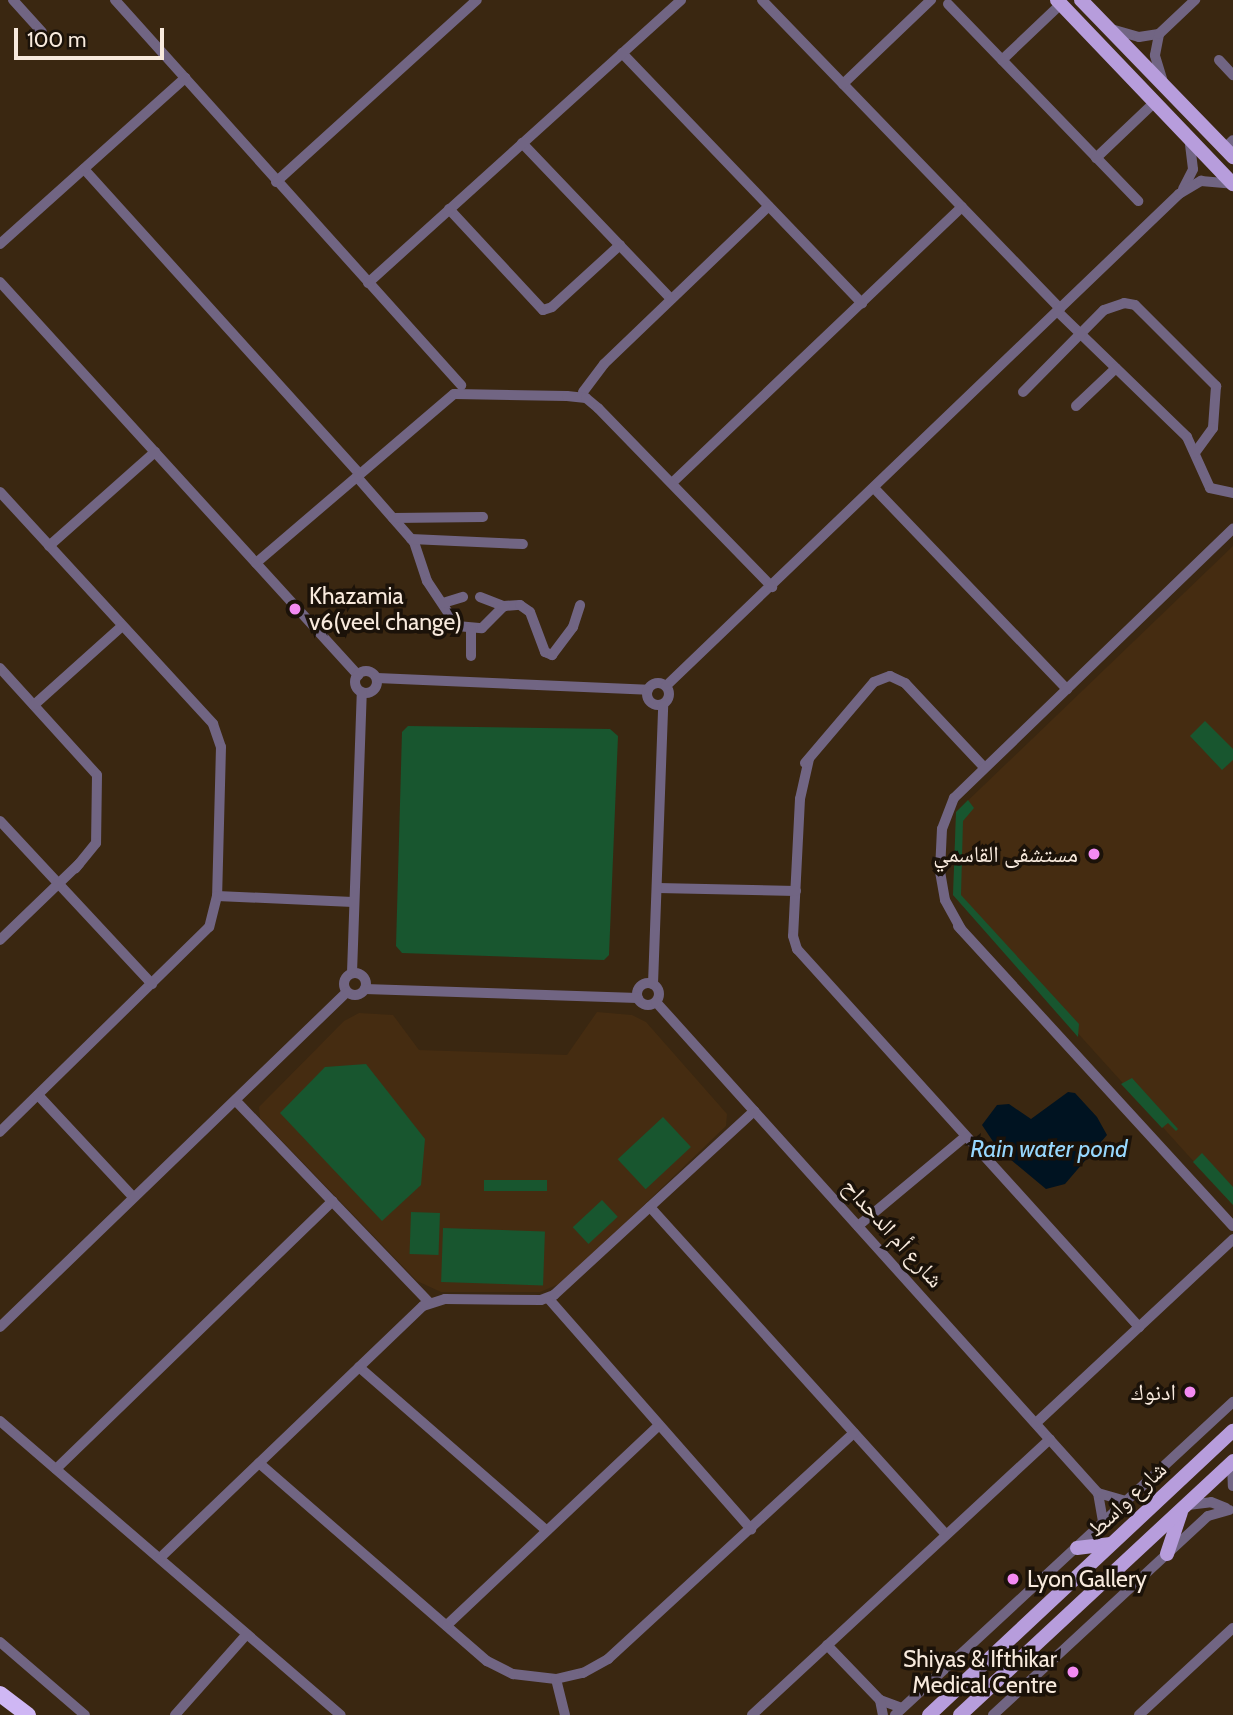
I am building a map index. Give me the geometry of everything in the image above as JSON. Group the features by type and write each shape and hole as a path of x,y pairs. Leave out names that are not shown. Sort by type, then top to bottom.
{"highway":[{"path":"0,1694 28,1715"}],"main road":[{"path":"1081,0 1230,149"},
{"path":"1059,2 1233,184"},
{"name":"شارع واسط","path":"929,1715 1233,1431"},
{"name":"شارع واسط","path":"960,1715 1233,1462"},
{"path":"1167,1554 1184,1509"},
{"path":"1077,1548 1112,1544"}],"street":[{"path":"13,0 42,32"},
{"path":"115,0 461,385 482,392"},
{"path":"276,182 477,0"},
{"path":"368,283 681,0"},
{"path":"762,0 962,207 1080,334 1181,430 1195,453 1210,488 1233,493"},
{"path":"843,84 931,0"},
{"path":"1164,85 1155,55 1159,34 1195,0"},
{"path":"1002,60 1059,2"},
{"path":"948,4 1138,201"},
{"path":"1109,27 1129,35 1159,34"},
{"path":"622,53 862,303"},
{"path":"1219,60 1233,75"},
{"path":"0,244 185,78"},
{"path":"1096,158 1155,102"},
{"path":"1179,194 1193,169 1189,138"},
{"path":"522,143 671,299"},
{"path":"84,169 358,475 411,539 427,581 454,624 471,630 487,626 504,606"},
{"path":"666,686 1179,194 1201,181 1233,184"},
{"path":"556,396 583,392 604,364 769,206"},
{"path":"673,482 962,207"},
{"path":"449,209 543,310 552,307 620,245"},
{"path":"0,282 358,675"},
{"path":"1023,392 1114,304 1135,305 1210,376 1217,392 1214,424 1195,453"},
{"path":"1076,406 1116,368"},
{"path":"435,408 449,391 461,385"},
{"path":"256,563 435,408 458,392 586,398 598,408"},
{"path":"583,392 772,587"},
{"path":"49,546 155,452"},
{"path":"874,488 1067,689"},
{"path":"0,492 207,718 220,739 217,896 205,933 0,1132"},
{"path":"393,518 483,517"},
{"path":"1233,529 967,783 950,806 941,839 939,904 1233,1226"},
{"path":"411,539 523,544"},
{"path":"443,603 463,597"},
{"path":"480,597 504,606 516,604 527,609 545,652 552,655 573,627 580,605"},
{"path":"34,705 122,626"},
{"path":"471,630 471,656"},
{"path":"0,668 97,775 93,850 0,940"},
{"path":"347,992 344,983 352,973 362,692 355,683 358,675 367,671 377,678 648,690 656,683 666,686"},
{"path":"984,767 913,694 890,676 878,679 800,771 795,928 797,948 1139,1327"},
{"path":"362,692 374,691 377,678"},
{"path":"347,992 357,995 365,989 638,998 646,1005 656,1002 659,992 653,984 663,705 669,699 666,686"},
{"path":"648,690 649,701 663,705"},
{"path":"0,821 152,984"},
{"path":"658,888 796,891"},
{"path":"217,896 353,902"},
{"path":"352,973 365,978 365,989"},
{"path":"638,998 642,985 653,984"},
{"path":"0,1326 347,992"},
{"name":"شارع أم الدحداح","path":"656,1002 1098,1493"},
{"path":"38,1095 133,1198"},
{"path":"236,1101 429,1302"},
{"path":"160,1558 429,1302 548,1298 754,1111"},
{"path":"858,1226 965,1137"},
{"path":"56,1469 332,1201"},
{"path":"650,1207 945,1534"},
{"path":"1036,1423 1233,1239"},
{"path":"548,1298 751,1529"},
{"path":"359,1367 546,1530"},
{"path":"827,1645 880,1700 899,1712 1233,1402"},
{"path":"0,1421 341,1715"},
{"path":"447,1625 659,1425"},
{"path":"259,1463 499,1668 527,1678 556,1679 583,1673 608,1660 854,1433"},
{"path":"752,1715 1050,1439"},
{"path":"1233,1462 1233,1486"},
{"path":"1103,1522 1098,1493 1126,1500"},
{"path":"1184,1509 1211,1502 1231,1512"},
{"path":"993,1715 1212,1513 1231,1512"},
{"path":"1139,1715 1233,1628"},
{"path":"175,1715 247,1634"},
{"path":"0,1642 85,1715"},
{"path":"556,1679 565,1715"},
{"path":"880,1700 883,1715"}],"shaded area":[{"name":"مستشفى القاسمي","path":"1233,546 1233,1205 953,895 956,812"},
{"path":"597,1012 632,1015 646,1022 727,1114 726,1126 564,1282 540,1292 441,1292 417,1281 260,1118 259,1107 344,1021 359,1013 393,1015 419,1050 567,1055"}],"green space":[{"path":"1205,721 1233,749 1233,760 1222,770 1190,736"},
{"path":"408,726 610,729 618,736 609,955 604,960 402,953 396,946 402,732"},
{"path":"968,800 974,808 963,821 961,895 1079,1024 1078,1037 953,895 956,812"},
{"path":"366,1064 425,1139 421,1185 382,1221 280,1113 325,1067"},
{"path":"1132,1078 1178,1129 1176,1131 1168,1123 1162,1128 1121,1084"},
{"path":"663,1117 691,1147 646,1189 618,1159"},
{"path":"1202,1153 1233,1187 1233,1205 1193,1162"},
{"path":"484,1180 547,1180 547,1191 484,1191"},
{"path":"602,1200 618,1217 588,1244 573,1227"},
{"path":"411,1212 440,1213 439,1255 410,1254"},
{"path":"443,1228 545,1232 543,1286 441,1282"}],"water":[{"name":"Rain water pond","path":"1068,1092 1075,1093 1097,1117 1107,1135 1065,1184 1046,1189 998,1149 982,1125 997,1105 1009,1104 1031,1119"}],"place":[{"name":"Khazamia v6(veel change)","path":"295,609"},
{"name":"مستشفى القاسمي","path":"1094,854"},
{"name":"ادنوك","path":"1190,1392"},
{"name":"Lyon Gallery","path":"1013,1579"},
{"name":"Shiyas & Ifthikar Medical Centre","path":"1073,1672"}]}
